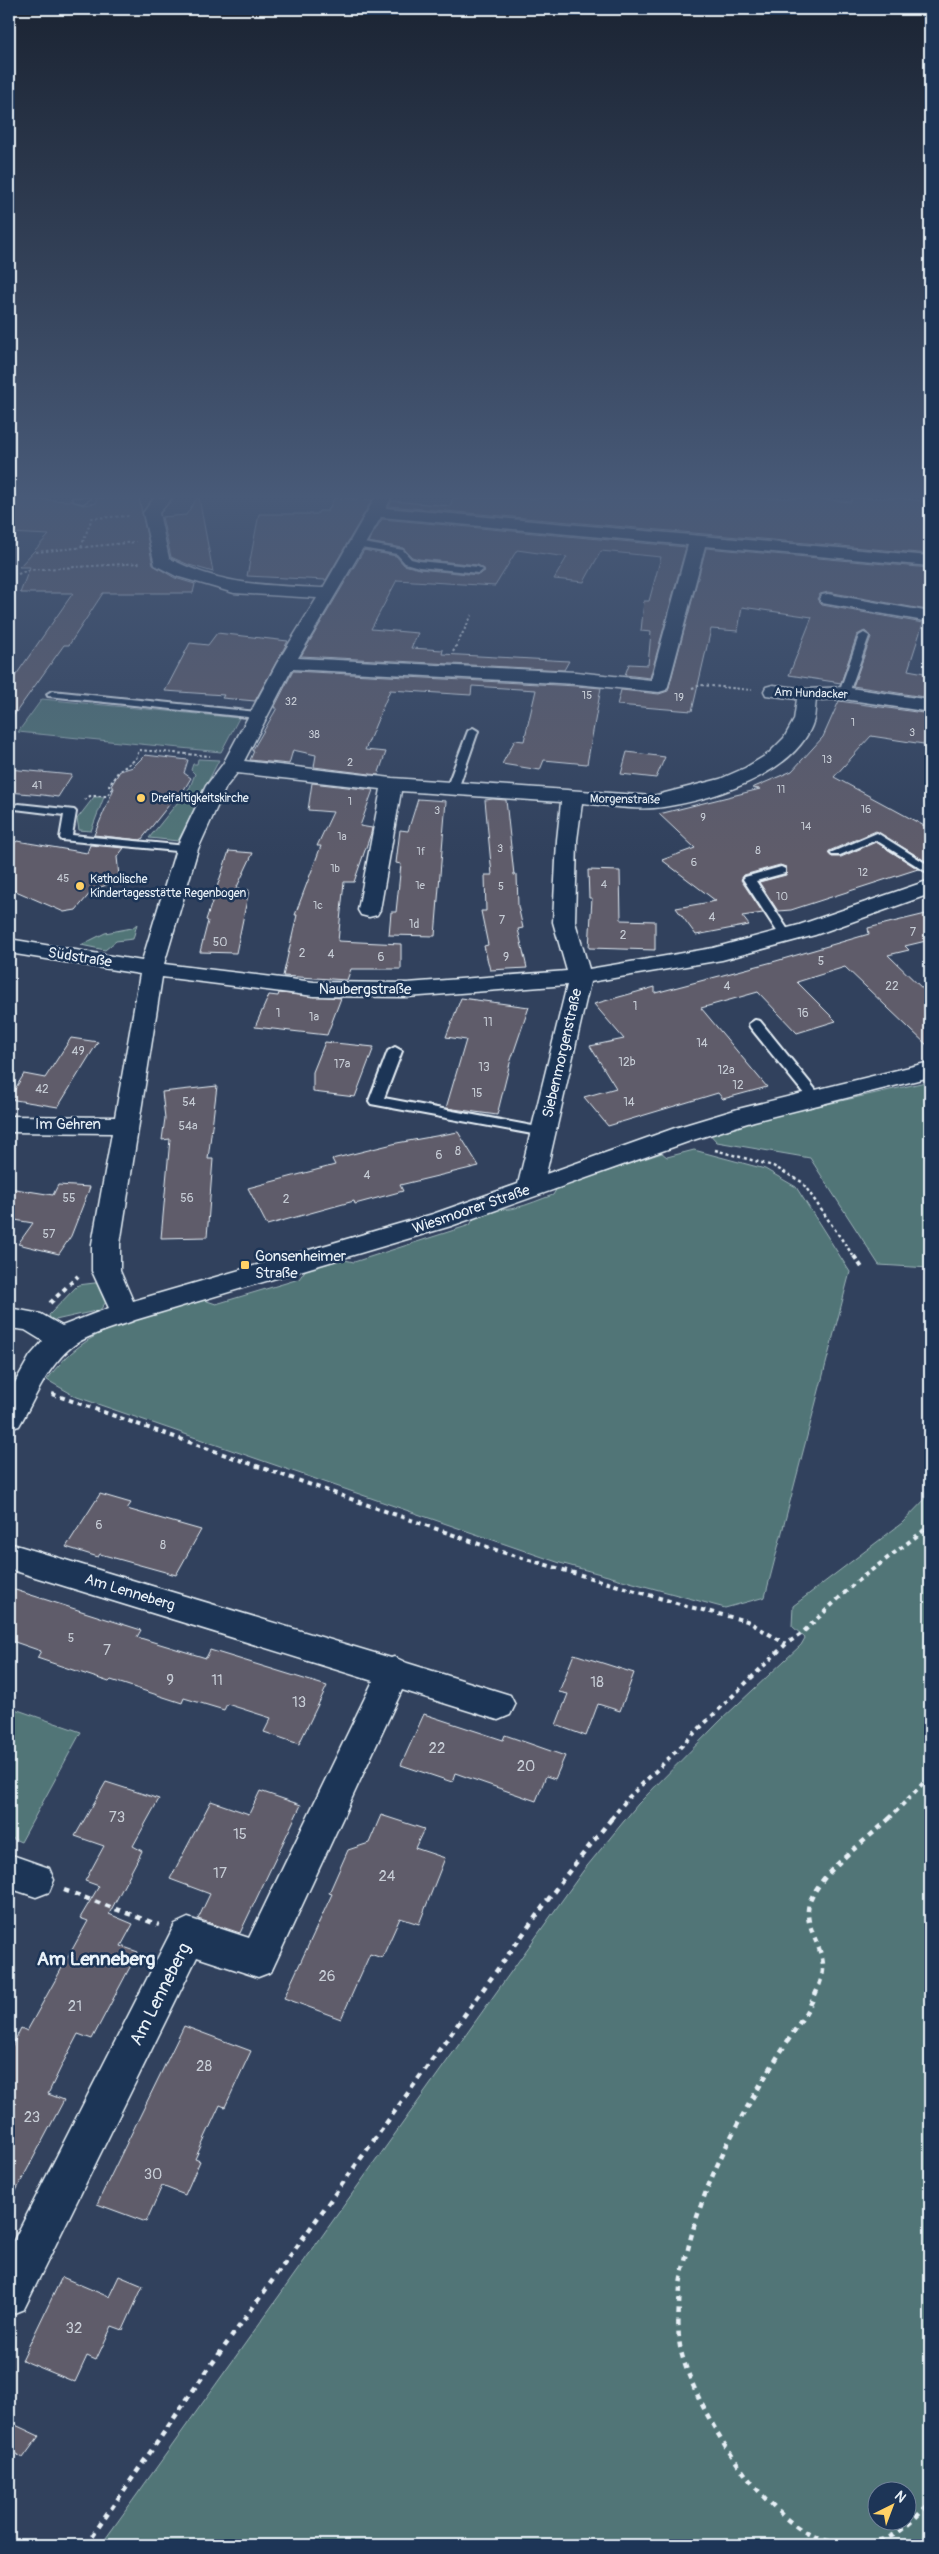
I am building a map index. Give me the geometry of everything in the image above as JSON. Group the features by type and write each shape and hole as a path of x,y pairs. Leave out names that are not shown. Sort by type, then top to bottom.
{"street":[{"path":"9,1418 48,1354 63,1339 83,1328 125,1313 106,1271 106,1244 155,950 187,849 216,786 234,762 257,715 315,617"},
{"path":"286,663 443,671 659,686 677,617"},
{"name":"Am Hundacker","path":"772,692 807,695 844,693 930,706"},
{"name":"Morgenstraße","path":"234,762 392,784 572,798 653,802 690,796 729,783 769,764 797,736 807,712 807,695"},
{"path":"369,910 392,784"},
{"name":"Siebenmorgenstraße","path":"530,1188 580,977 564,922 567,840 572,798"},
{"name":"Naubergstraße","path":"151,969 314,989 407,990 580,977 714,955 786,936 930,886"},
{"name":"Südstraße","path":"9,946 151,969"},
{"name":"Wiesmoorer Straße","path":"125,1313 442,1220 684,1134 814,1097 930,1070"},
{"name":"Im Gehren","path":"9,1124 127,1125"},
{"path":"20,1320 63,1339"},
{"name":"Am Lenneberg","path":"9,1556 498,1704"},
{"name":"Am Lenneberg","path":"9,2294 188,1936 258,1959 394,1671"}],"lane":[{"path":"844,693 864,636"},
{"path":"52,694 257,715"},
{"path":"452,789 473,731"},
{"path":"19,807 70,812 66,838 187,849"},
{"path":"836,853 877,836 930,871"},
{"path":"781,871 749,879 786,936"},
{"path":"755,1024 814,1097"},
{"path":"394,1051 376,1101 544,1132"}],"path":[{"path":"443,671 471,617"},
{"name":"Am Hundacker","path":"692,688 701,685 772,692"},
{"path":"70,812 90,796 107,796 112,789 109,786 118,772 136,759 139,750 234,762"},
{"path":"684,1134 701,1147 773,1166 802,1182 863,1269"},
{"path":"20,1320 79,1275 106,1271"},
{"path":"61,1397 502,1552 690,1607 747,1621 786,1644"},
{"path":"86,2545 201,2379 563,1879 629,1797 786,1644 801,1634 856,1582 922,1532 930,1522"},
{"path":"930,1776 885,1823 839,1865 818,1889 809,1906 811,1926 823,1959 824,1973 809,2008 777,2056 709,2177 689,2240 680,2286 681,2352 703,2407 739,2463 771,2504 790,2521 810,2534 829,2541 852,2544 885,2540 909,2524 930,2503"},
{"path":"22,1875 188,1936"}],"green space":[{"path":"42,699 239,718 221,752 18,732"},
{"path":"198,759 219,760 178,841 149,838 190,787 195,774 191,770 193,764 197,764"},
{"path":"94,797 104,797 91,831 79,830 77,819"},
{"path":"137,924 133,939 116,941 105,950 81,945 105,933 132,928"},
{"path":"930,1081 930,1268 879,1265 810,1158 717,1142 707,1131"},
{"path":"694,1150 765,1169 796,1187 850,1272 765,1597 725,1608 560,1563 77,1397 47,1380 63,1361 80,1346 98,1334 117,1325 204,1300 216,1304 299,1279 309,1265 331,1257 354,1262 470,1225 475,1217 484,1210 520,1207 553,1195 557,1188 662,1153 667,1157"},
{"path":"103,1282 106,1302 100,1310 51,1321 49,1315 78,1285"},
{"path":"930,1494 930,2545 101,2545 583,1871 638,1804 721,1720 801,1645 805,1638 792,1626 793,1606 902,1523"},
{"path":"9,1707 81,1732 21,1842 9,1837"}],"building":[{"path":"56,617 87,617 69,645 64,645 9,722 9,685"},
{"path":"324,617 377,617 371,629 418,633 411,648 443,650 442,654 569,661 564,670 301,656"},
{"path":"642,617 667,617 650,678 625,675 629,664 648,665 651,632 641,631"},
{"path":"688,617 740,617 738,631 711,629 692,711 617,705 621,690 659,694 668,691"},
{"path":"812,617 890,617 923,623 908,670 930,674 930,698 853,686 871,637 865,631 857,635 841,683 789,675"},
{"path":"217,633 288,641 255,701 222,698 224,695 165,691 190,643 208,645"},
{"path":"293,671 601,688 587,764 544,760 540,770 502,764 515,740 524,741 536,690 472,686 471,695 390,690 365,750 386,752 378,775 314,767 316,755 293,750 289,764 250,760 254,751 252,751 277,708 274,708"},
{"path":"839,701 930,714 930,745 871,736 834,777 930,829 930,864 876,831 829,851 829,854 832,857 841,857 876,842 918,869 791,910 778,911 759,882 786,875 786,867 780,865 744,875 741,880 763,913 742,916 749,925 696,935 676,908 716,901 662,860 695,848 659,814 760,789 752,788 792,771 823,737"},
{"path":"627,752 665,757 656,778 621,774"},
{"name":"Dreifaltigkeitskirche","path":"145,755 188,760 184,773 191,778 182,793 177,795 141,840 94,835 114,788 111,786 120,771 133,767"},
{"path":"9,769 72,775 58,797 9,792"},
{"path":"312,783 373,790 360,826 372,828 371,833 354,882 344,882 338,941 401,944 401,969 351,969 347,980 283,976 297,915 295,915 321,846 317,846 333,812 308,810"},
{"path":"418,799 446,801 435,936 389,935 391,912 396,912 401,864 396,863 400,830 408,831"},
{"path":"485,800 506,800 514,875 517,875 518,906 523,928 518,929 527,968 490,970 484,946 488,945 481,911 486,911 485,875 492,875"},
{"path":"17,841 87,853 90,845 124,848 117,857 119,876 113,882 92,891 76,910 64,912 9,888 9,849"},
{"path":"229,851 253,853 236,889 249,890 236,953 200,952 208,921 206,920"},
{"path":"588,870 620,871 621,920 655,921 655,950 589,948 592,898 589,898"},
{"path":"930,913 930,940 905,946 909,950 888,955 930,996 930,1048 845,967 797,982 836,1021 797,1033 758,992 701,1008 767,1087 723,1099 718,1093 608,1126 584,1097 616,1088 590,1046 624,1039 594,1004 655,987 655,993 776,961 869,934 868,928"},
{"path":"279,993 341,998 327,1035 255,1027 269,995 278,996"},
{"path":"461,998 529,1007 510,1063 497,1115 446,1108 466,1040 446,1037"},
{"path":"71,1038 98,1042 58,1107 9,1099 24,1074 45,1078"},
{"path":"325,1042 374,1047 355,1097 313,1092 313,1072"},
{"path":"217,1086 208,1159 213,1159 207,1237 161,1238 170,1139 162,1140 165,1118 162,1092"},
{"path":"458,1132 479,1166 400,1185 403,1191 355,1204 354,1201 267,1225 248,1188 335,1165 332,1159 397,1143"},
{"path":"58,1185 90,1187 71,1236 59,1254 18,1244 33,1223 9,1219 9,1188 53,1195"},
{"path":"100,1494 131,1503 127,1509 201,1530 176,1575 100,1554 98,1557 66,1547"},
{"path":"9,1588 141,1630 137,1637 206,1658 210,1650 327,1686 299,1744 264,1732 271,1718 227,1704 224,1710 184,1698 182,1703 111,1680 109,1682 37,1658 41,1651 9,1640"},
{"path":"574,1654 634,1673 620,1711 598,1704 586,1736 556,1725 568,1694 559,1692"},
{"path":"424,1714 503,1740 505,1735 565,1756 555,1779 546,1776 536,1801 455,1773 452,1782 401,1765"},
{"path":"106,1782 159,1799 133,1846 142,1851 109,1914 133,1924 121,1946 138,1952 92,2039 78,2034 63,2063 48,2094 64,2100 9,2204 9,2052 21,2028 27,2031 88,1921 80,1918 99,1886 85,1881 104,1846 75,1836"},
{"path":"260,1791 301,1805 240,1933 198,1919 210,1894 170,1879 211,1801 249,1814"},
{"path":"381,1815 424,1829 415,1848 445,1858 419,1924 400,1918 382,1958 370,1954 341,2019 284,1998 332,1894 329,1893 348,1850 369,1843"},
{"path":"184,2026 251,2051 225,2107 220,2105 195,2159 200,2161 185,2195 162,2186 146,2222 97,2204"},
{"path":"119,2276 143,2286 123,2330 112,2326 96,2360 87,2356 75,2382 22,2360 62,2277 109,2297"},
{"path":"9,2422 39,2436 23,2458 9,2450"}],"place":[{"name":"Dreifaltigkeitskirche","path":"141,798"},
{"name":"Katholische Kindertagesstätte Regenbogen","path":"80,886"},
{"name":"Gonsenheimer Straße","path":"245,1265"}],"district":[{"name":"Am Lenneberg","path":"96,1958"}]}
